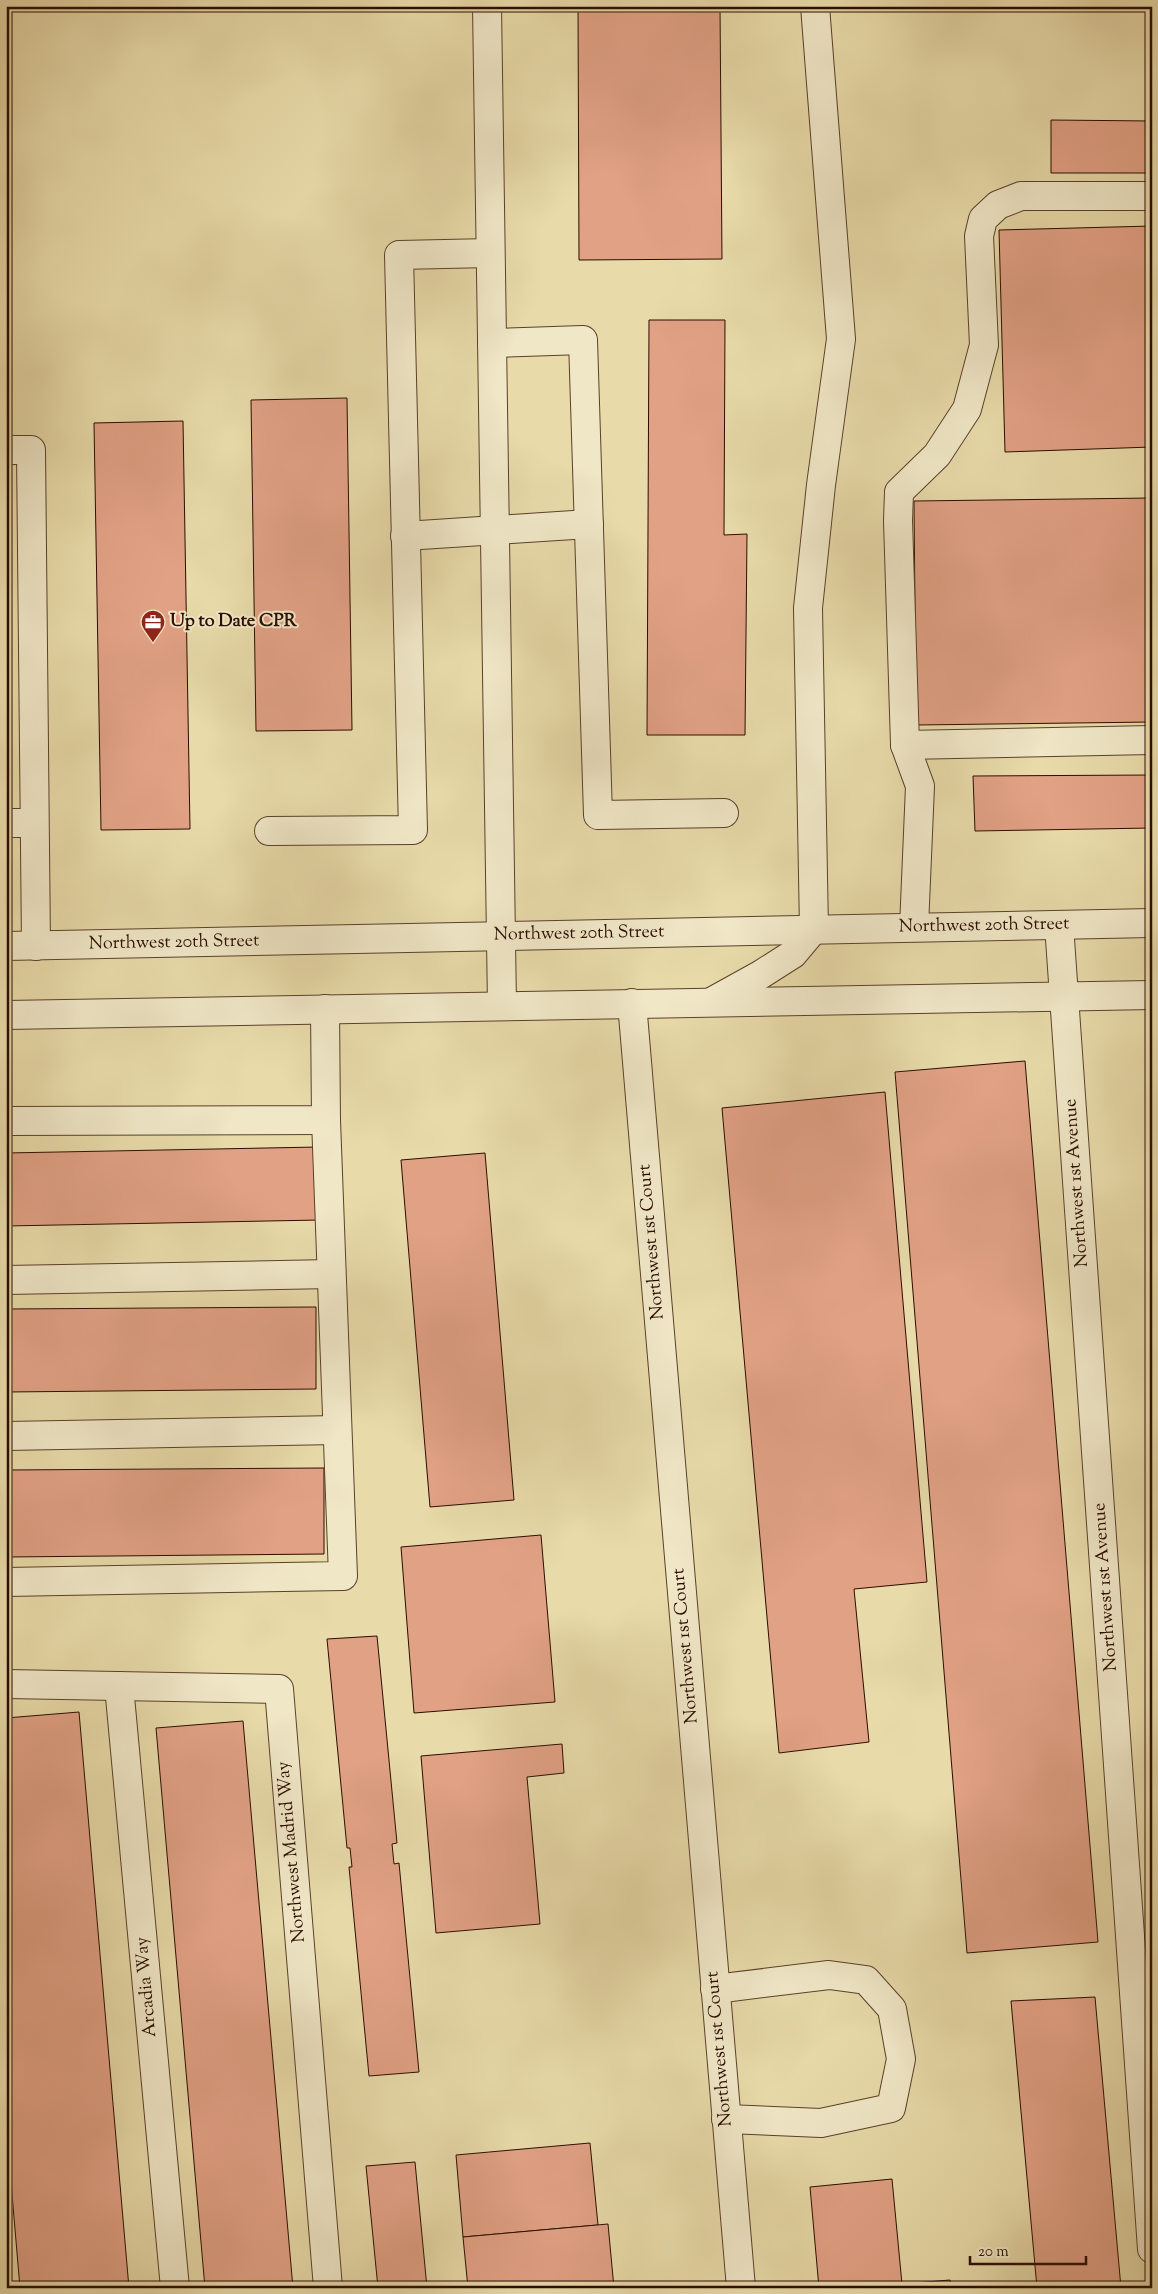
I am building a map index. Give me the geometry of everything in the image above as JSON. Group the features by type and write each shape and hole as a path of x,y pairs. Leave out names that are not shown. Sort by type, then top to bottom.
{"street":[{"path":"487,6 502,1006"},
{"path":"710,1003 793,954 814,929 808,608 820,484 841,338 815,6"},
{"path":"914,927 920,786 905,745 898,521 899,492 938,455 966,409 984,345 979,236 983,220 998,205 1020,196 1152,196"},
{"path":"268,831 413,830 399,255 490,253"},
{"path":"492,343 583,340 598,815 724,813"},
{"path":"6,450 31,450 36,946"},
{"path":"405,536 589,524"},
{"path":"905,745 1152,740"},
{"path":"6,823 34,822"},
{"name":"Northwest 20th Street","path":"6,946 1152,923"},
{"name":"Northwest 1st Avenue","path":"1059,925 1152,2249"},
{"path":"6,1014 1065,998 1152,995"},
{"name":"Northwest 1st Court","path":"632,1004 740,2288"},
{"path":"6,1582 343,1576 326,1120 325,1009"},
{"path":"6,1121 326,1120"},
{"path":"6,1280 331,1274"},
{"path":"6,1436 338,1430"},
{"name":"Northwest Madrid Way","path":"6,1684 279,1689 328,2288"},
{"name":"Arcadia Way","path":"119,1686 175,2288"},
{"path":"715,1989 829,1975 866,1980 892,2009 902,2059 891,2108 822,2123 726,2118"}],"building":[{"path":"578,6 720,6 722,259 579,260"},
{"path":"1051,120 1152,121 1152,173 1051,173"},
{"path":"1152,226 1152,447 1005,452 999,230"},
{"path":"649,320 725,320 724,535 747,534 745,735 647,735"},
{"path":"347,398 352,730 256,731 251,400"},
{"path":"183,421 190,829 101,830 94,423"},
{"path":"1152,498 1152,722 916,725 914,501"},
{"path":"1152,775 1152,828 975,831 973,776"},
{"path":"1025,1061 1098,1942 967,1953 895,1072"},
{"path":"885,1092 927,1582 854,1589 869,1742 779,1753 722,1108"},
{"path":"319,1147 320,1220 6,1226 6,1153"},
{"path":"485,1153 514,1500 430,1507 401,1160"},
{"path":"316,1307 316,1389 6,1392 6,1309"},
{"path":"324,1468 324,1554 6,1557 6,1470"},
{"path":"541,1535 555,1702 414,1713 401,1547"},
{"path":"377,1636 397,1843 392,1844 394,1864 399,1863 419,2072 369,2076 349,1867 352,1867 350,1848 347,1848 327,1639"},
{"path":"79,1712 129,2288 20,2288 6,2124 6,1718"},
{"path":"243,1721 293,2288 205,2288 156,1728"},
{"path":"562,1744 564,1773 527,1777 540,1924 436,1933 421,1756"},
{"path":"1095,1997 1121,2288 1037,2288 1011,2001"},
{"path":"590,2143 598,2225 463,2237 456,2155"},
{"path":"415,2162 427,2288 378,2288 366,2166"},
{"path":"892,2179 902,2284 950,2280 951,2288 819,2288 810,2187"},
{"path":"608,2224 614,2288 468,2288 463,2237"}],"place":[{"name":"Up to Date CPR","path":"153,643"}]}
